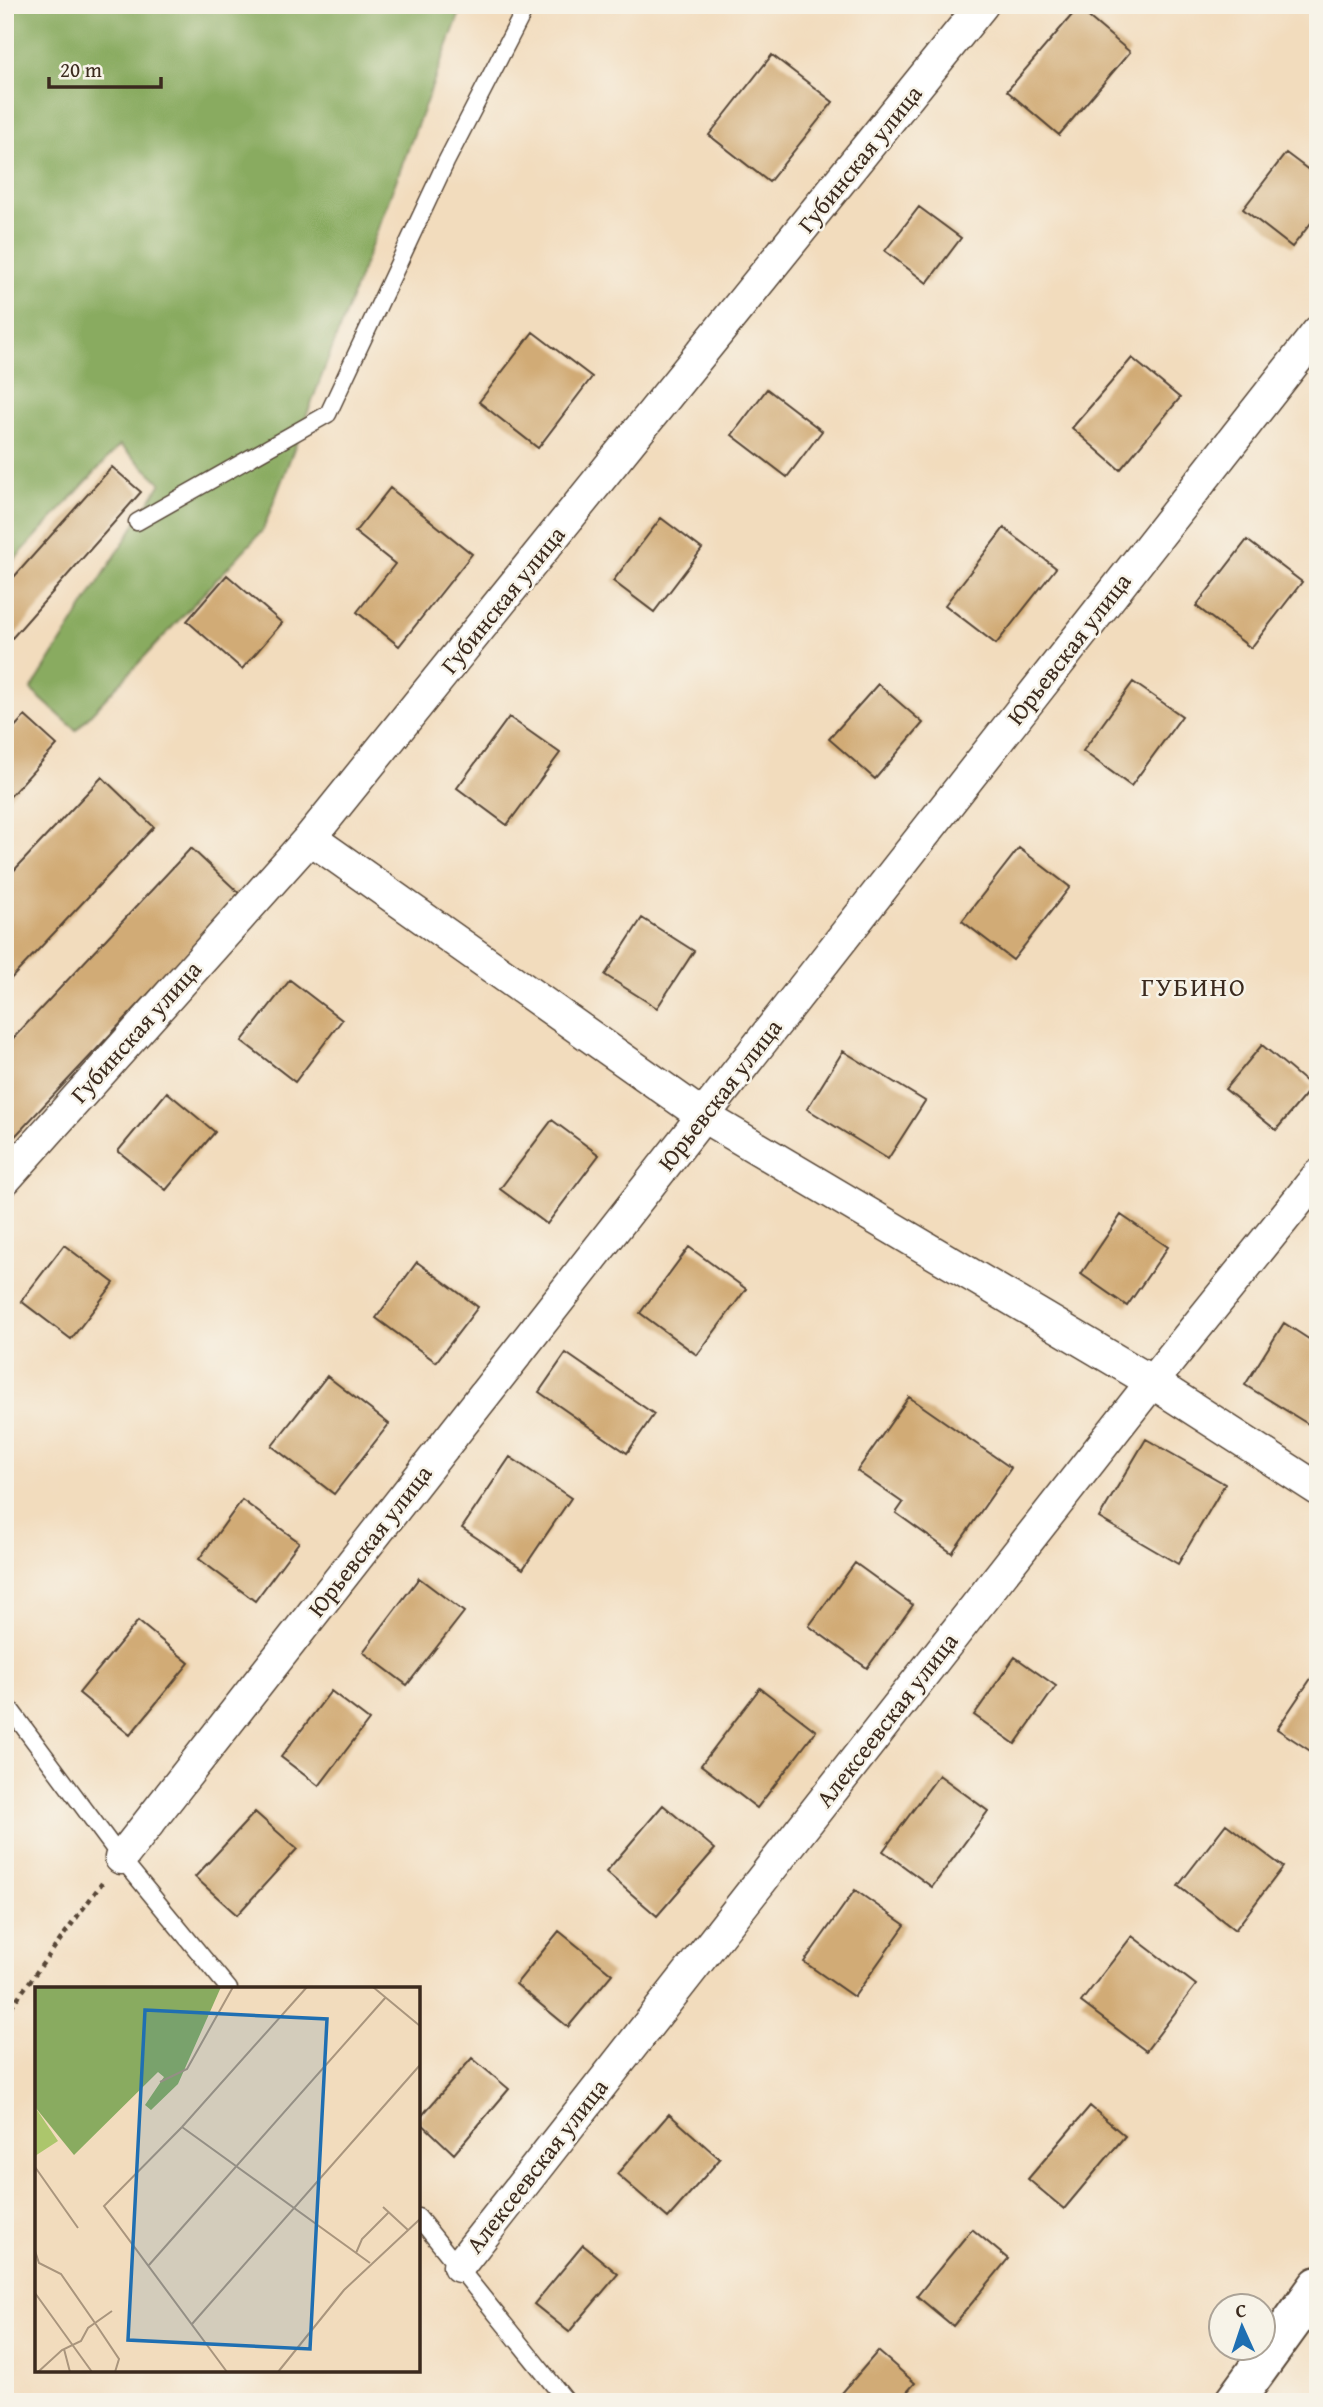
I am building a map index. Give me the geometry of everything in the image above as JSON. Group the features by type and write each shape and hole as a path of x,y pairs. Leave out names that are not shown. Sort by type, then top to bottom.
{"street":[{"name":"Губинская улица","path":"5,1179 310,838 838,189 982,5"},
{"name":"Юрьевская улица","path":"121,1858 1318,332"},
{"path":"310,838 703,1116 1152,1382 1318,1489"},
{"name":"Алексеевская улица","path":"459,2266 1152,1382 1318,1176"},
{"path":"1234,2402 1318,2286"}],"lane":[{"path":"137,522 328,414 446,162 527,5"},
{"path":"5,1702 121,1858 227,1987"},
{"path":"420,2219 567,2402"}],"path":[{"path":"5,2015 121,1858"}],"green space":[{"path":"5,5 463,5 263,530 76,730 31,690 161,483 120,445 5,570"}],"building":[{"path":"1078,8 1130,52 1059,135 1007,91"},
{"path":"772,55 833,102 769,182 709,135"},
{"path":"1286,153 1318,177 1318,214 1292,247 1243,209"},
{"path":"919,207 961,238 927,283 885,251"},
{"path":"533,332 592,377 538,448 479,402"},
{"path":"1132,358 1180,398 1120,470 1072,428"},
{"path":"767,389 822,431 787,477 732,435"},
{"path":"112,467 141,492 5,646 5,587"},
{"path":"390,488 472,554 399,646 357,612 395,564 355,532"},
{"path":"661,518 702,549 654,612 613,581"},
{"path":"1004,528 1056,568 996,644 945,605"},
{"path":"1247,540 1302,582 1251,648 1196,606"},
{"path":"227,575 282,623 242,669 187,621"},
{"path":"1133,682 1182,716 1131,786 1083,751"},
{"path":"878,684 923,723 875,779 829,739"},
{"path":"25,716 57,745 5,802 5,737"},
{"path":"509,717 560,753 507,825 457,788"},
{"path":"102,777 154,827 5,985 5,880"},
{"path":"191,848 241,895 5,1147 5,1047"},
{"path":"1019,848 1070,887 1013,960 962,921"},
{"path":"642,918 694,951 657,1008 605,975"},
{"path":"290,980 342,1020 295,1082 242,1041"},
{"path":"1262,1045 1312,1087 1276,1130 1225,1089"},
{"path":"843,1051 925,1101 888,1159 807,1109"},
{"path":"167,1092 215,1132 166,1190 118,1151"},
{"path":"552,1120 599,1155 547,1224 500,1189"},
{"path":"1121,1215 1168,1247 1127,1306 1081,1274"},
{"path":"64,1245 114,1283 71,1339 21,1301"},
{"path":"689,1247 746,1289 697,1355 640,1313"},
{"path":"417,1262 478,1307 436,1362 376,1318"},
{"path":"1284,1323 1318,1345 1318,1408 1308,1424 1245,1385"},
{"path":"566,1353 654,1414 627,1453 539,1392"},
{"path":"327,1376 389,1424 334,1494 272,1446"},
{"path":"909,1397 1011,1468 952,1553 896,1513 903,1503 857,1471"},
{"path":"1146,1439 1225,1484 1178,1564 1099,1518"},
{"path":"510,1457 571,1498 523,1569 462,1528"},
{"path":"242,1500 299,1542 255,1601 199,1559"},
{"path":"855,1563 913,1605 867,1668 809,1626"},
{"path":"419,1578 464,1612 407,1685 363,1652"},
{"path":"138,1621 189,1663 130,1735 79,1693"},
{"path":"1015,1657 1056,1686 1015,1744 974,1715"},
{"path":"1318,1668 1318,1756 1277,1729"},
{"path":"760,1688 816,1731 757,1808 701,1765"},
{"path":"331,1691 369,1720 319,1786 281,1757"},
{"path":"939,1775 988,1811 932,1887 883,1851"},
{"path":"663,1805 715,1849 657,1916 606,1872"},
{"path":"255,1812 297,1849 237,1915 195,1877"},
{"path":"1226,1824 1283,1867 1235,1930 1178,1886"},
{"path":"855,1890 905,1925 854,1997 804,1962"},
{"path":"559,1931 612,1974 568,2027 516,1984"},
{"path":"1132,1936 1196,1985 1146,2051 1081,2002"},
{"path":"472,2058 509,2089 454,2154 420,2122 420,2118"},
{"path":"1090,2106 1125,2136 1064,2209 1028,2179"},
{"path":"669,2114 720,2159 668,2218 617,2174"},
{"path":"972,2229 1008,2259 953,2326 917,2296"},
{"path":"583,2245 618,2274 569,2332 534,2304"},
{"path":"878,2351 915,2383 898,2402 838,2402 836,2400"},
{"path":"5,2385 17,2402 5,2402"}],"district":[{"name":"ГУБИНО","path":"1194,987"}]}
